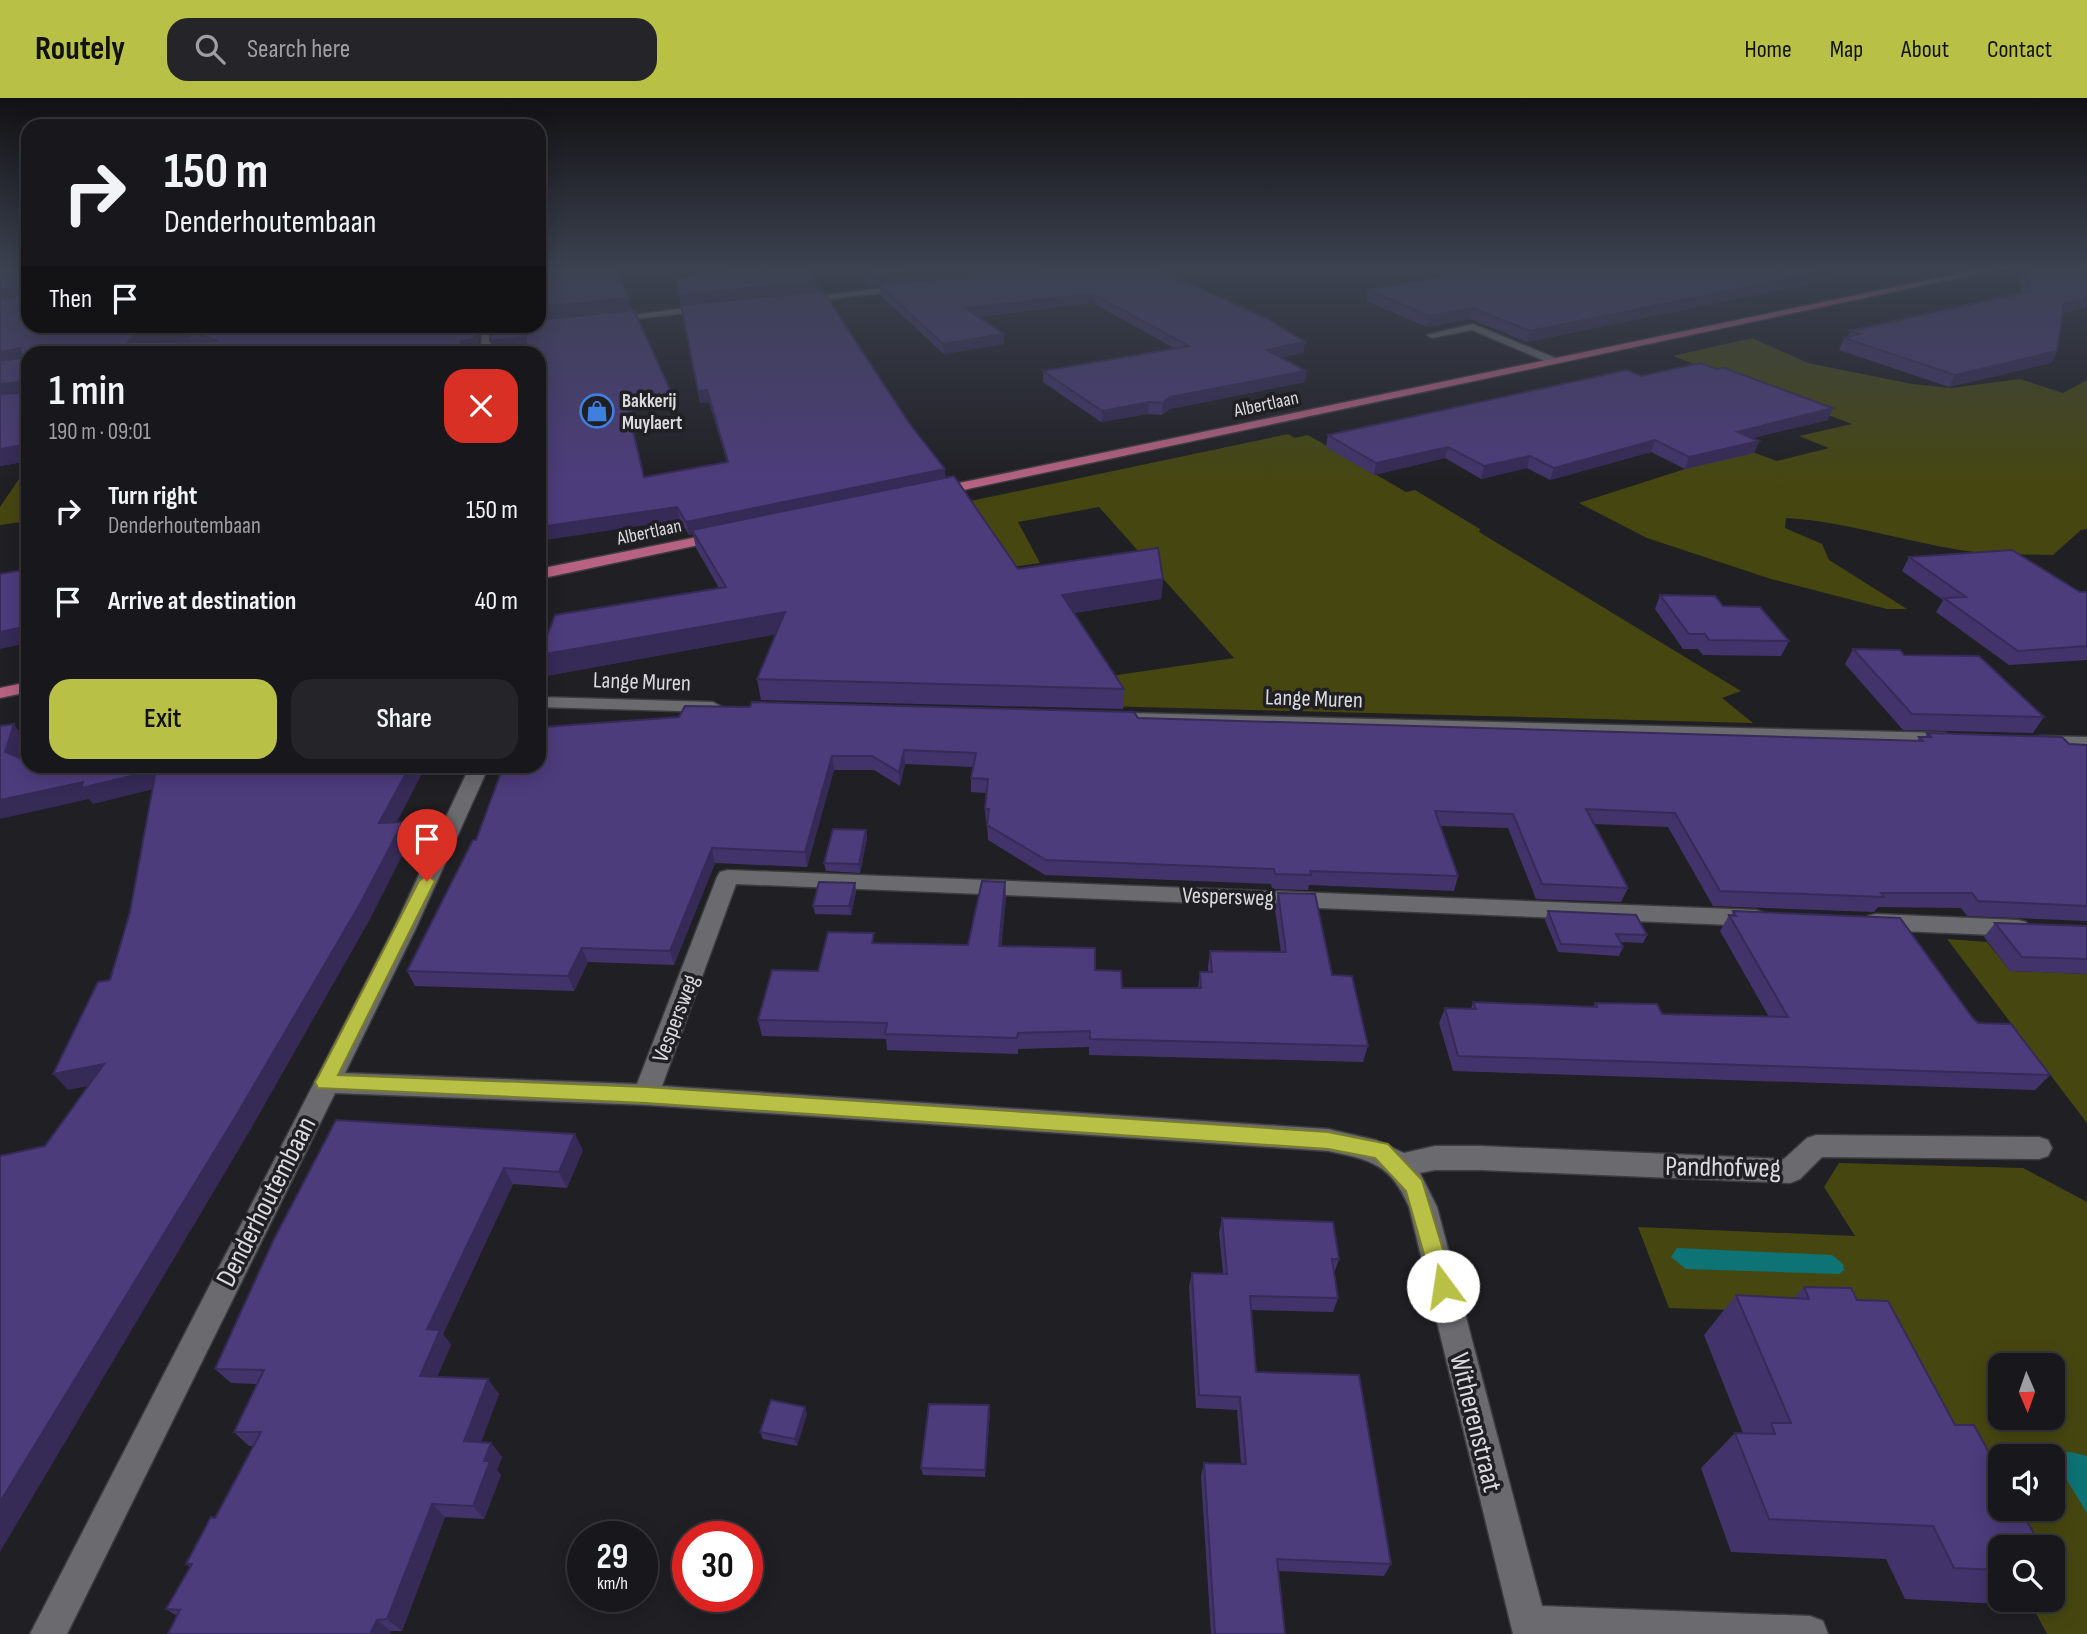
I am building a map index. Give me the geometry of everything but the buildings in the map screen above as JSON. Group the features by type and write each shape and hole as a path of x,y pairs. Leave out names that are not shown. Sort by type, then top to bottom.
{"main road":[{"name":"Albertlaan","path":"920,495 1662,340"},
{"name":"Albertlaan","path":"546,573 743,531"},
{"path":"0,693 21,688"}],"street":[{"path":"1504,340 1556,362"},
{"name":"Lange Muren","path":"546,702 734,708"},
{"name":"Lange Muren","path":"1111,718 1961,740"},
{"path":"2017,741 2087,743"},
{"name":"Denderhoutembaan","path":"48,1634 324,1082 405,928 477,773"},
{"name":"Vespersweg","path":"646,1095 728,877 1776,918"},
{"path":"1858,922 2034,929"},
{"name":"Witherenstraat","path":"324,1082 646,1095 1328,1140 1381,1150 1399,1166 1415,1186 1423,1207 1529,1629"},
{"name":"Pandhofweg","path":"1399,1166 1435,1158 1481,1158 1790,1171 1816,1146 2039,1148"},
{"path":"1529,1629 1810,1634"}],"shaded area":[{"path":"1745,340 1756,340 1808,363 1912,384 1951,388 2020,379 2063,393 2087,380 2087,529 2081,530 2053,555 2000,554 1958,550 1836,524 1786,518 1785,528 1822,544 1829,560 1907,609 1887,609 1771,579 1647,538 1579,503 1685,469 1752,452 1777,461 1829,448 1799,436 1852,424 1673,356"},
{"path":"1288,434 1295,438 1308,435 1406,492 1415,490 1480,529 1479,532 1741,691 1722,698 1753,723 1101,706 1083,680 1234,658 1099,507 1018,522 1040,563 1005,568 961,503"},
{"path":"21,476 21,522 0,525 0,507"},
{"path":"1947,939 1987,942 2010,971 2087,974 2087,1123"},
{"path":"1839,1163 2023,1168 2087,1202 2087,1634 2047,1634 2035,1612 2065,1612 2065,1535 1996,1535 1989,1521 2065,1521 2065,1444 1988,1444 1988,1520 1882,1315 1669,1308 1638,1227 1855,1236 1824,1187"}],"water":[{"path":"1677,1248 1832,1255 1843,1264 1844,1270 1839,1274 1686,1269 1671,1257"},
{"path":"2065,1453 2087,1456 2087,1513 2065,1477"}],"place":[{"name":"Bakkerij Muylaert","path":"597,411"}],"route":[{"path":"427,881 324,1082 646,1095 1328,1140 1381,1150 1399,1166 1415,1186 1443,1286"}]}
